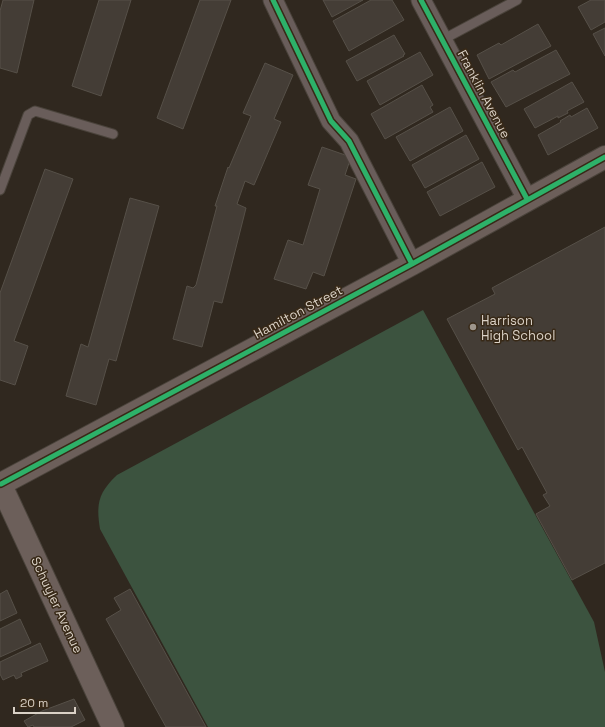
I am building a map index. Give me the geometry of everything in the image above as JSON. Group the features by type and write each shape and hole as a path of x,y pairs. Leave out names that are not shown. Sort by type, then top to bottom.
{"street":[{"path":"273,0 331,120 349,141 412,264"},
{"name":"Franklin Avenue","path":"420,0 528,199"},
{"name":"Hamilton Street","path":"0,483 412,264 605,157"},
{"name":"Schuyler Avenue","path":"0,483 113,727"}],"lane":[{"path":"442,40 517,0"},
{"path":"0,190 28,116 36,111 112,134"}],"green space":[{"name":"Harrison High School","path":"423,310 594,622 605,672 605,727 208,727 100,529 98,513 102,493 117,475"}],"building":[{"path":"3,0 34,0 17,73 0,68 0,11"},
{"path":"99,0 131,0 101,96 72,86"},
{"path":"200,0 231,0 183,129 157,118"},
{"path":"323,0 363,0 332,17"},
{"path":"371,0 392,0 404,20 349,51 333,21"},
{"path":"591,0 605,0 605,22 591,30 578,7"},
{"path":"538,24 551,46 489,79 477,55 499,43 501,45"},
{"path":"605,28 605,56 593,34"},
{"path":"394,35 405,54 403,55 404,56 357,81 346,61"},
{"path":"556,50 570,74 506,107 491,82 513,70 515,72"},
{"path":"420,52 433,75 380,105 367,81"},
{"path":"265,63 293,75 274,119 281,122 254,185 245,181 237,204 246,208 222,303 214,301 202,347 173,339 187,286 193,288 196,285 217,206 215,206 228,167 229,168 251,116 243,113"},
{"path":"572,82 584,102 567,111 568,113 558,118 558,116 535,128 524,109"},
{"path":"422,85 433,105 430,107 433,112 385,139 371,114"},
{"path":"450,107 463,131 410,161 396,137"},
{"path":"587,108 598,128 548,155 538,135 570,115 571,117"},
{"path":"466,135 479,159 425,188 412,165"},
{"path":"322,147 351,157 345,175 356,179 324,276 313,272 306,289 274,279 288,240 303,245 320,189 308,185"},
{"path":"482,162 495,187 440,216 427,192"},
{"path":"45,169 73,179 14,341 28,346 15,385 0,380 0,293"},
{"path":"130,198 159,206 116,361 109,359 96,405 66,396 81,344 88,347"},
{"path":"605,227 605,563 572,580 536,514 550,506 543,495 547,493 522,447 518,450 447,319 495,294 492,288"},
{"path":"130,589 206,727 166,727 106,619 121,610 114,598"},
{"path":"7,590 17,613 0,621 0,594"},
{"path":"20,619 31,643 0,657 0,629"},
{"path":"40,643 48,661 21,673 22,676 16,679 14,675 3,680 0,674 0,662"},
{"path":"74,699 85,720 71,727 34,727 33,725 28,727 24,721 42,711"}],"cycle path":[{"path":"273,0 331,121 349,141 412,264"},
{"path":"421,0 527,199"},
{"path":"1,484 412,264 605,157"}],"place":[{"name":"Harrison High School","path":"473,327"}]}
